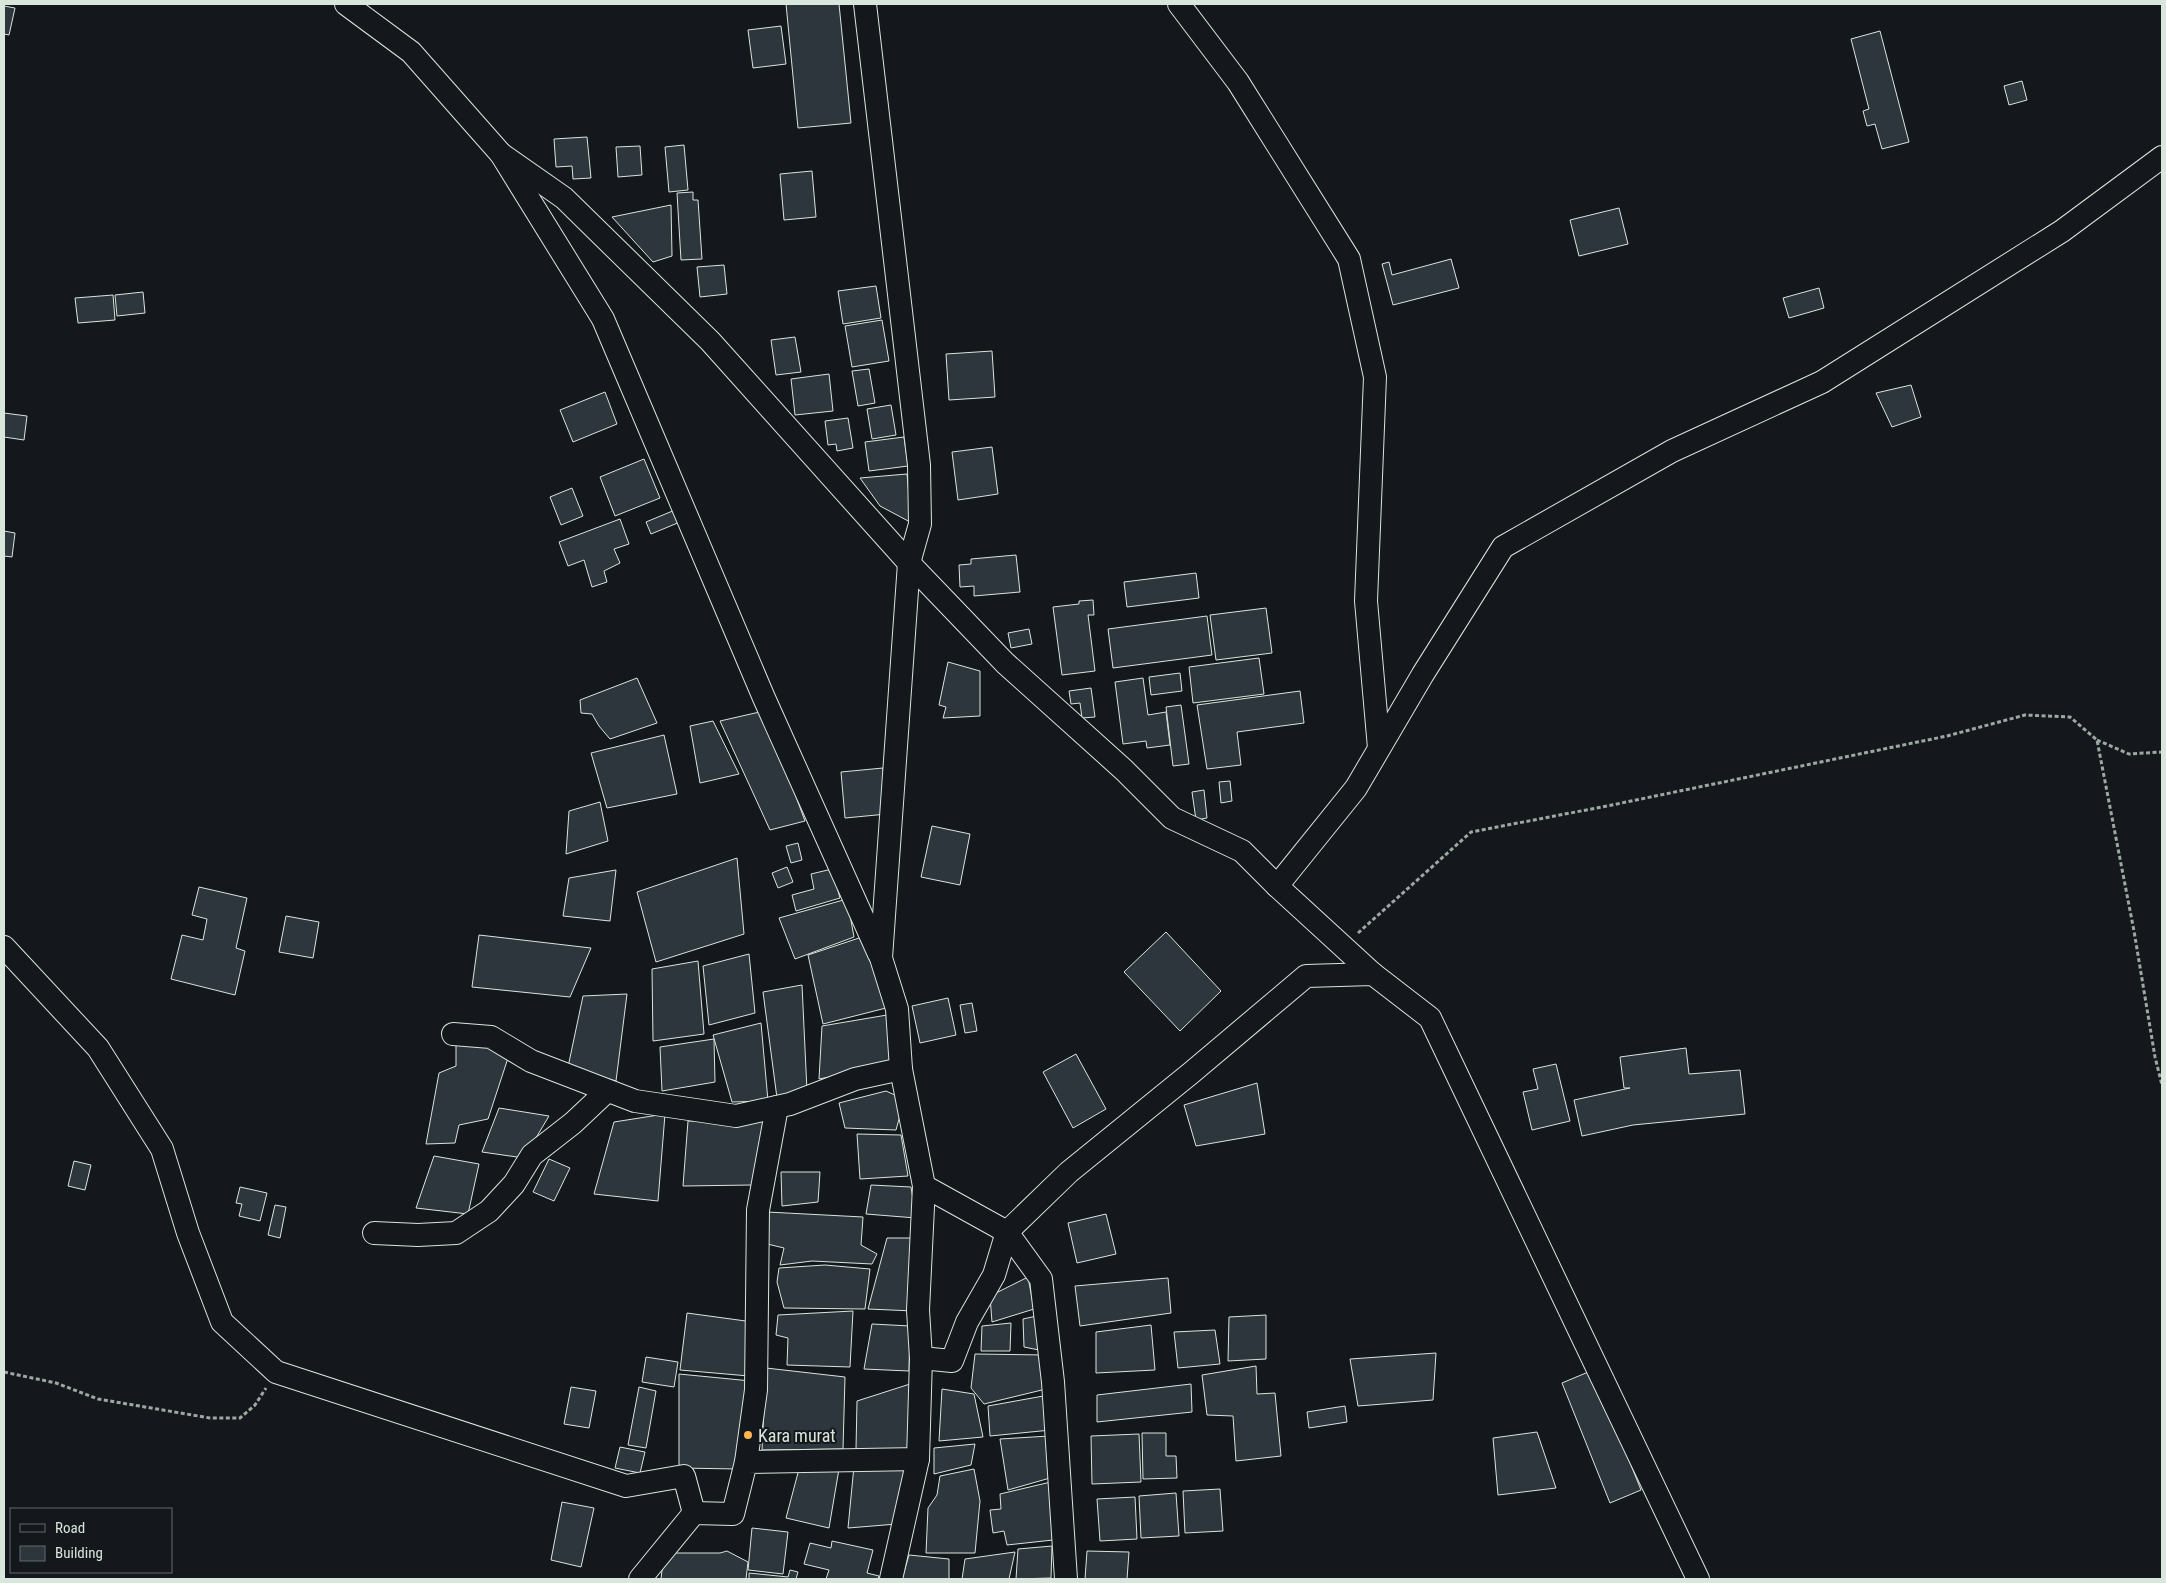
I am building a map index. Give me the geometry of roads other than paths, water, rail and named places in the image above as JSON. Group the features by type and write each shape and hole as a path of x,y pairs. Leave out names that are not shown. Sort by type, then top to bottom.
{"street":[{"path":"346,4 411,52 501,154 603,319 764,698 881,958 897,1009 902,1068 924,1186 918,1310 921,1358 918,1459 891,1579"},
{"path":"865,4 919,465 920,524 909,562 881,958"},
{"path":"1179,4 1238,82 1350,259 1375,377 1366,601 1379,748"},
{"path":"501,154 564,198 710,341 909,562 1005,663 1124,770 1172,818 1242,851 1276,886 1373,974 1430,1018 1698,1579"},
{"path":"1276,886 1356,788 1423,674 1503,547 1672,451 1822,382 2062,231 2162,157"},
{"path":"4,947 98,1048 162,1149 188,1233 222,1322 276,1372 626,1486 684,1476 694,1513"},
{"path":"921,1358 952,1362 967,1322 994,1275 1007,1232 1069,1172 1306,976 1373,974"},
{"path":"453,1034 490,1037 531,1061 634,1101 736,1116 790,1104 856,1080 902,1068"},
{"path":"374,1233 418,1235 456,1233 489,1210 514,1184 532,1155 573,1123 606,1091"},
{"path":"694,1513 732,1514 746,1462 756,1390 758,1210 777,1107"},
{"path":"924,1186 1007,1232 1041,1279 1053,1382 1066,1579"},
{"path":"746,1462 918,1459"},
{"path":"640,1579 694,1513"}],"place":[{"name":"Kara murat","path":"748,1435"}]}
